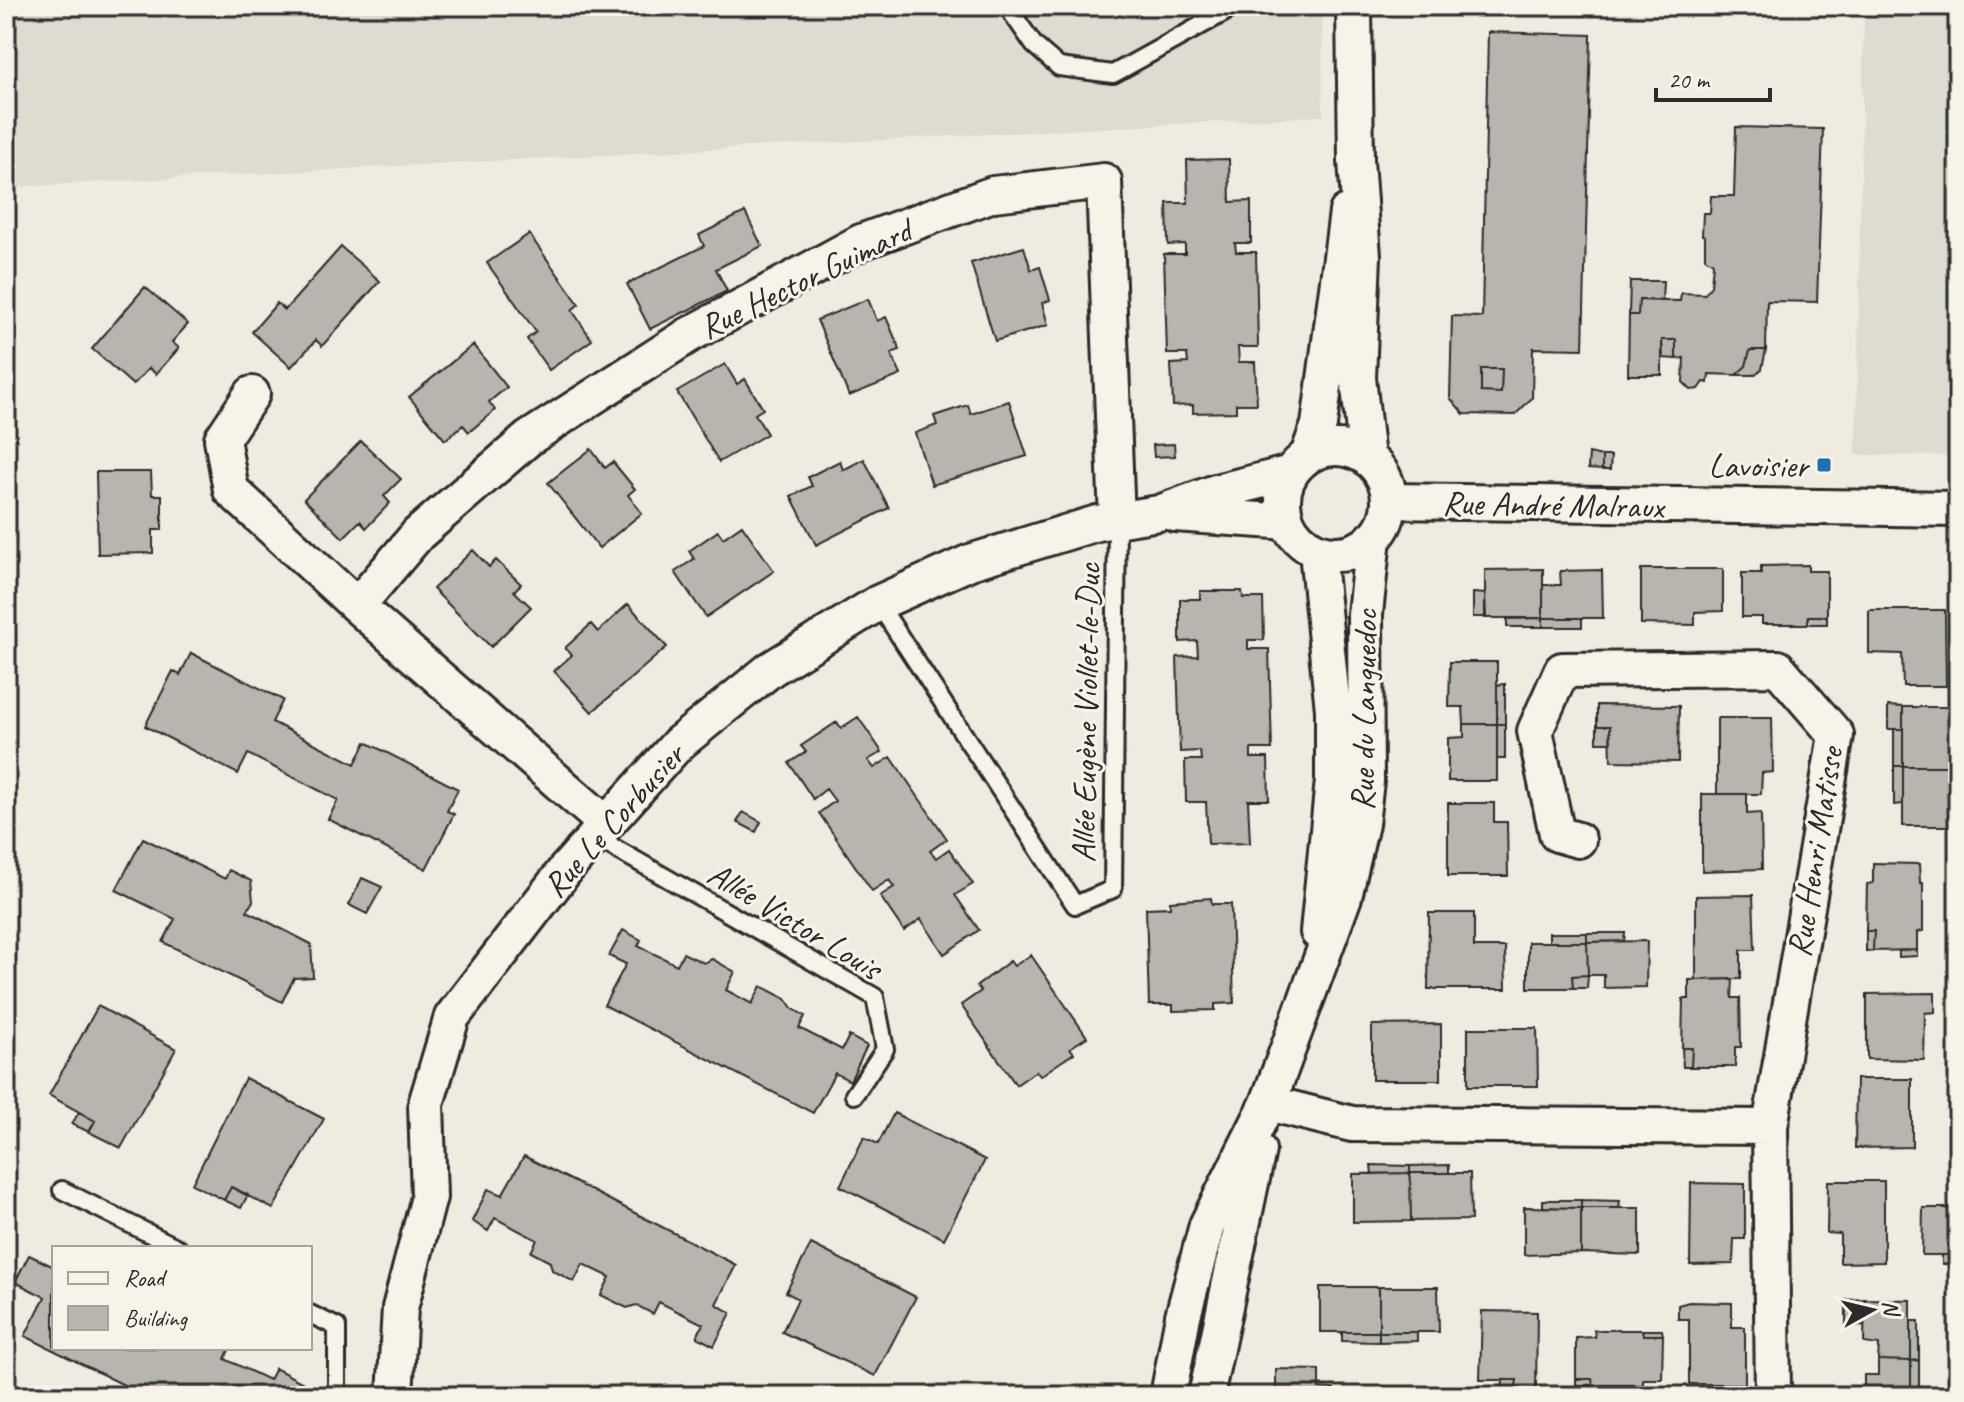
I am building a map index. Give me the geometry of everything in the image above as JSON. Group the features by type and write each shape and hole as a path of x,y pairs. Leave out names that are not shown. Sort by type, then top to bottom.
{"street":[{"path":"1354,6 1356,161 1363,256 1358,378 1367,458"},
{"path":"1299,464 1338,448 1367,458 1379,470 1389,501 1387,515 1373,538 1347,553 1317,551 1305,544 1287,522 1284,488 1319,425 1339,256 1356,161"},
{"name":"Rue Hector Guimard","path":"357,606 418,534 529,438 689,335 861,242 993,194 1104,181 1117,521"},
{"path":"252,394 222,439 231,490 600,831"},
{"name":"Rue Le Corbusier","path":"395,1396 400,1308 429,1197 426,1104 452,1017 566,869 678,744 771,669 878,603 970,562 1097,523 1159,513 1299,464"},
{"name":"Rue André Malraux","path":"1389,501 1958,509"},
{"name":"Rue Le Corbusier","path":"1159,513 1287,522"},
{"name":"Rue du Languedoc","path":"1206,1396 1268,1103 1313,972 1344,897 1361,824 1366,781 1365,614 1373,538"},
{"name":"Rue du Languedoc","path":"1313,972 1333,780 1333,710 1317,551"},
{"name":"Rue Henri Matisse","path":"1578,840 1557,834 1535,731 1562,670 1778,668 1836,735 1770,1127 1773,1396"},
{"path":"1268,1103 1352,1124 1770,1127"},
{"name":"Rue du Languedoc","path":"1168,1396 1183,1316 1207,1225 1268,1103"}],"lane":[{"path":"1007,6 1034,45 1059,67 1113,74 1236,6"},
{"name":"Allée Eugène Viollet-le-Duc","path":"878,603 1075,905 1113,889 1117,521"},
{"name":"Allée Victor Louis","path":"600,831 875,997 885,1049 854,1095"},
{"path":"62,1190 174,1246"},
{"path":"312,1315 337,1327 337,1396"}],"shaded area":[{"path":"6,6 1322,6 1323,116 13,187 6,101"},
{"path":"1864,6 1958,6 1958,456 1856,455"}],"building":[{"path":"1488,32 1591,35 1583,349 1533,348 1532,398 1515,415 1464,414 1450,398 1452,316 1482,317","holes":["1481,369 1502,369 1501,393 1481,392"]},
{"path":"1736,127 1823,129 1817,302 1767,301 1766,350 1750,350 1746,366 1736,375 1709,374 1708,383 1704,382 1699,389 1691,390 1683,382 1684,358 1676,359 1676,340 1662,340 1662,375 1628,375 1629,315 1638,315 1639,300 1680,301 1681,293 1705,294 1711,286 1713,263 1705,258 1703,213 1710,213 1711,196 1734,196"},
{"path":"1229,159 1230,202 1251,201 1251,243 1235,243 1236,252 1256,252 1258,347 1238,347 1239,362 1255,362 1257,404 1236,404 1236,412 1193,413 1193,405 1173,406 1171,364 1188,363 1187,354 1167,354 1164,254 1185,254 1185,244 1168,245 1167,203 1188,203 1187,160"},
{"path":"745,212 762,246 716,269 727,291 650,329 627,284 704,246 699,235"},
{"path":"529,234 579,304 572,310 592,340 549,370 527,339 536,332 487,263"},
{"path":"341,247 380,281 322,346 316,340 291,367 252,332 277,303 285,310"},
{"path":"1024,247 1031,270 1040,267 1050,300 1042,303 1048,325 995,341 971,263"},
{"path":"1630,281 1663,281 1662,301 1639,300 1638,315 1629,315"},
{"path":"145,287 188,324 172,342 179,348 156,374 149,368 133,385 92,349"},
{"path":"868,299 877,321 886,317 900,350 891,353 901,375 849,396 817,320"},
{"path":"1662,340 1676,340 1676,359 1663,358"},
{"path":"473,345 507,387 489,402 495,410 469,432 463,425 445,440 409,397"},
{"path":"1750,350 1766,350 1762,369 1754,375 1736,375 1746,366"},
{"path":"725,364 737,384 745,379 763,409 755,414 767,434 719,462 677,392"},
{"path":"1481,369 1502,369 1501,393 1481,392"},
{"path":"1009,401 1027,456 932,485 915,433 937,425 934,416 968,405 971,414"},
{"path":"361,441 401,479 384,496 390,503 366,528 360,521 343,538 304,499"},
{"path":"1174,444 1175,456 1154,457 1153,445"},
{"path":"591,449 605,468 613,462 635,489 628,495 642,513 599,548 548,483"},
{"path":"1589,453 1602,456 1602,470 1588,469"},
{"path":"1602,456 1611,456 1610,470 1602,470"},
{"path":"864,459 889,508 816,545 791,496 812,486 808,477 840,461 843,470"},
{"path":"96,472 151,472 152,495 162,495 162,530 153,530 153,553 98,554"},
{"path":"742,525 774,571 706,617 675,572 694,559 689,551 718,531 723,538"},
{"path":"473,550 489,567 496,560 521,584 514,591 531,607 491,647 433,589"},
{"path":"1808,565 1808,571 1827,571 1827,616 1808,616 1808,624 1762,624 1762,617 1742,617 1742,573 1761,573 1761,566"},
{"path":"1543,569 1543,618 1485,618 1485,570"},
{"path":"1641,569 1723,569 1723,611 1695,612 1695,625 1641,624"},
{"path":"1602,570 1603,618 1543,618 1543,585 1561,585 1560,571"},
{"path":"1200,591 1242,591 1243,598 1263,598 1264,640 1248,640 1248,649 1269,649 1272,749 1251,749 1251,758 1268,758 1269,800 1248,800 1250,843 1208,844 1206,802 1186,802 1185,760 1201,760 1200,751 1180,752 1177,657 1198,656 1197,641 1180,642 1180,599 1200,599"},
{"path":"1473,593 1485,594 1486,617 1473,617"},
{"path":"628,604 667,647 592,712 554,671 572,655 565,648 591,624 598,632"},
{"path":"1869,610 1945,610 1946,686 1903,686 1902,654 1869,653"},
{"path":"1808,616 1827,616 1827,624 1808,624"},
{"path":"1543,618 1582,618 1582,627 1543,627"},
{"path":"1543,618 1543,627 1507,627 1507,619"},
{"path":"191,653 283,700 272,722 355,764 366,742 458,789 447,811 454,814 426,869 328,819 338,800 248,754 238,774 145,726 173,671 180,675"},
{"path":"1450,662 1497,662 1497,724 1464,724 1463,707 1449,707"},
{"path":"1505,684 1505,724 1497,724 1497,685"},
{"path":"1597,705 1679,706 1678,762 1611,761 1610,726 1597,726"},
{"path":"1888,706 1903,707 1903,729 1888,729"},
{"path":"1903,707 1951,707 1950,766 1903,766"},
{"path":"858,717 882,752 868,760 874,768 891,757 947,839 930,851 936,858 949,849 973,884 955,895 979,930 944,954 921,919 904,931 880,896 894,887 889,880 872,891 819,813 835,801 826,789 813,799 789,763 806,752 801,746 837,722 841,728"},
{"path":"1717,718 1772,718 1773,772 1762,773 1761,794 1717,794"},
{"path":"1464,724 1497,724 1497,781 1448,781 1448,738 1464,737"},
{"path":"1497,724 1505,724 1505,759 1497,759"},
{"path":"1597,726 1610,726 1611,742 1597,742"},
{"path":"1894,729 1903,729 1903,766 1894,766"},
{"path":"1894,766 1903,766 1903,804 1894,805"},
{"path":"1903,766 1950,766 1950,826 1903,826"},
{"path":"1702,794 1747,794 1747,814 1761,813 1762,869 1702,871"},
{"path":"1448,803 1494,803 1494,822 1507,822 1508,876 1448,876"},
{"path":"743,812 761,822 756,832 737,822"},
{"path":"143,838 225,879 229,870 251,881 253,901 247,911 311,944 313,977 294,978 282,1002 163,942 175,919 116,890"},
{"path":"1873,863 1919,864 1920,883 1923,883 1923,931 1917,932 1917,950 1873,951 1874,931 1866,931 1867,884 1873,883"},
{"path":"362,878 382,887 367,914 349,905"},
{"path":"1753,895 1755,950 1741,950 1741,979 1696,980 1696,896"},
{"path":"1211,898 1212,904 1231,904 1234,1003 1215,1004 1215,1010 1173,1011 1173,1005 1149,1005 1146,908 1170,907 1170,901"},
{"path":"1429,913 1474,913 1474,947 1505,947 1506,989 1428,989"},
{"path":"623,930 641,940 638,946 677,965 683,953 704,963 712,959 735,972 726,990 752,1004 761,986 786,999 792,1008 805,1016 799,1028 842,1050 849,1036 867,1046 850,1081 835,1073 813,1113 604,1005 626,964 609,956"},
{"path":"1866,931 1874,931 1873,951 1866,951"},
{"path":"1549,933 1587,933 1587,942 1549,942"},
{"path":"1587,933 1625,933 1624,941 1587,942"},
{"path":"1647,941 1646,987 1604,988 1604,975 1588,975 1587,942"},
{"path":"1528,942 1587,942 1588,975 1572,976 1573,988 1528,988"},
{"path":"1917,950 1917,956 1899,957 1899,951"},
{"path":"1031,955 1087,1037 1070,1048 1074,1053 1040,1076 1036,1071 1016,1085 961,1005 981,991 977,986 1010,961 1014,966"},
{"path":"1952,974 1958,974 1958,986 1952,986"},
{"path":"1588,975 1587,988 1573,988 1572,976"},
{"path":"1733,979 1732,998 1740,998 1741,1047 1735,1047 1735,1067 1691,1067 1692,1048 1682,1048 1683,999 1689,999 1689,980"},
{"path":"1935,993 1935,1012 1925,1013 1924,1060 1867,1059 1867,994"},
{"path":"98,1006 176,1049 121,1148 89,1132 95,1121 49,1095"},
{"path":"1441,1024 1441,1080 1372,1080 1372,1025"},
{"path":"1468,1028 1537,1028 1538,1086 1468,1086"},
{"path":"1682,1048 1692,1048 1691,1067 1683,1067"},
{"path":"245,1078 324,1119 273,1209 231,1187 224,1200 192,1184"},
{"path":"1856,1079 1912,1079 1912,1147 1855,1148"},
{"path":"79,1112 95,1121 89,1132 72,1124"},
{"path":"894,1113 985,1160 944,1239 840,1186 864,1137 878,1144"},
{"path":"524,1156 736,1265 716,1304 731,1313 714,1346 697,1337 703,1324 659,1302 653,1314 636,1305 627,1308 601,1295 610,1277 583,1264 574,1282 552,1270 550,1262 531,1252 537,1240 495,1218 488,1231 472,1221 488,1189 502,1195"},
{"path":"1371,1165 1410,1166 1410,1173 1372,1174"},
{"path":"1449,1165 1449,1173 1410,1173 1410,1166"},
{"path":"1410,1173 1411,1221 1353,1222 1353,1174"},
{"path":"1410,1173 1470,1173 1471,1220 1411,1221"},
{"path":"1828,1181 1884,1181 1884,1262 1840,1263 1840,1234 1827,1233"},
{"path":"1691,1183 1745,1184 1745,1239 1734,1239 1733,1264 1690,1265"},
{"path":"231,1187 248,1195 241,1208 224,1200"},
{"path":"1543,1200 1581,1200 1581,1208 1543,1207"},
{"path":"1581,1200 1620,1201 1619,1208 1581,1208"},
{"path":"1524,1207 1581,1208 1581,1253 1524,1255"},
{"path":"1581,1208 1640,1208 1640,1255 1581,1253"},
{"path":"1923,1208 1958,1208 1958,1255 1922,1255"},
{"path":"811,1244 916,1297 875,1376 782,1332 798,1299 786,1292"},
{"path":"29,1255 52,1266 52,1349 25,1336 45,1297 15,1282"},
{"path":"1942,1255 1958,1255 1958,1264 1942,1264"},
{"path":"1320,1287 1379,1287 1379,1332 1320,1332"},
{"path":"1379,1287 1438,1287 1439,1332 1379,1332"},
{"path":"1865,1299 1911,1300 1911,1361 1878,1360 1879,1345 1864,1343"},
{"path":"1865,1299 1864,1325 1846,1326 1846,1300"},
{"path":"1689,1302 1732,1303 1732,1327 1745,1327 1745,1384 1689,1384 1689,1319 1678,1319 1678,1305"},
{"path":"1482,1311 1537,1312 1536,1392 1515,1392 1517,1380 1480,1380"},
{"path":"1911,1321 1919,1321 1919,1360 1911,1361"},
{"path":"1594,1330 1642,1330 1643,1335 1663,1335 1662,1379 1643,1379 1643,1385 1593,1385 1592,1379 1576,1379 1576,1338 1595,1337"},
{"path":"1642,1330 1662,1330 1663,1335 1643,1335"},
{"path":"1342,1332 1379,1332 1379,1342 1342,1341"},
{"path":"1379,1332 1417,1332 1417,1341 1379,1342"},
{"path":"53,1350 229,1350 225,1359 269,1380 275,1368 307,1385 301,1396 146,1396"},
{"path":"1878,1360 1911,1361 1911,1396 1864,1396 1864,1375 1878,1375"},
{"path":"1919,1360 1919,1396 1911,1396 1911,1361"},
{"path":"1276,1369 1319,1370 1319,1388 1334,1389 1334,1396 1276,1396"},
{"path":"1576,1379 1592,1379 1593,1385 1576,1385"},
{"path":"1503,1380 1517,1380 1515,1392 1502,1392"}],"place":[{"name":"Lavoisier","path":"1824,465"}]}
